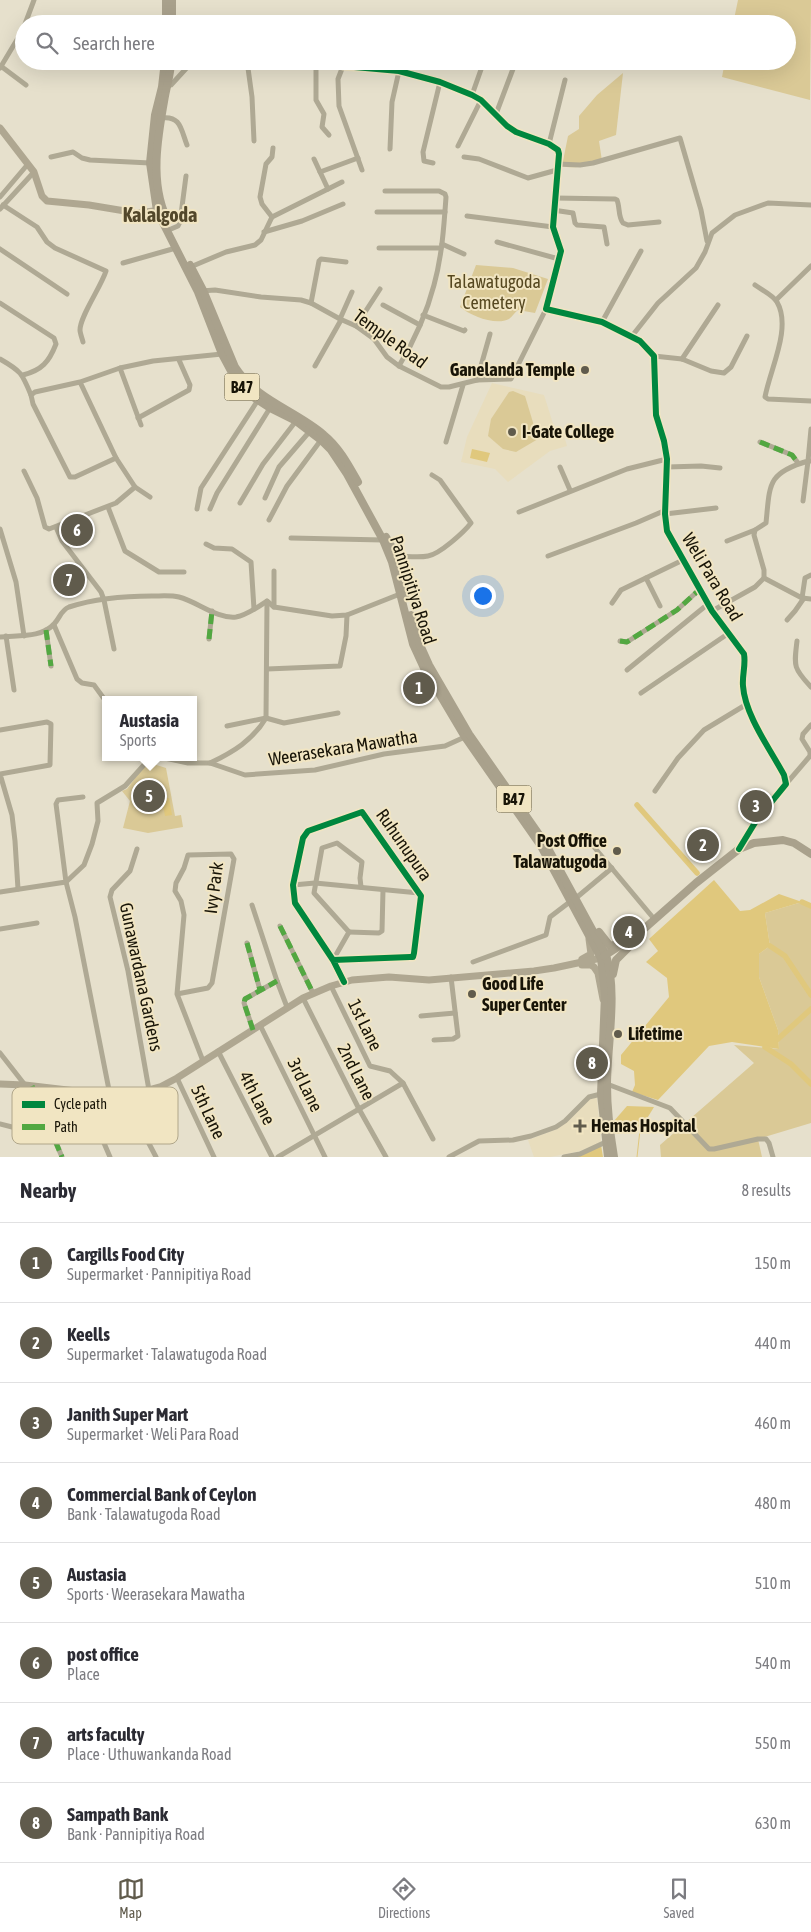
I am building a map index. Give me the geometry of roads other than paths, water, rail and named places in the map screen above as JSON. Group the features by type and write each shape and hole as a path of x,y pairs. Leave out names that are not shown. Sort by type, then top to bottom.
{"main road":[{"path":"166,0 166,15"},
{"path":"172,0 172,15"},
{"name":"Pannipitiya Road","path":"165,70 156,163 160,210 171,228 235,367 242,378 262,395 324,435 336,447 352,471 396,556 420,645 429,666 467,736"},
{"name":"Pannipitiya Road","path":"169,70 155,115 150,163 160,210 176,248 189,268"},
{"path":"0,128 34,172 42,196 47,201 137,212 160,210"},
{"name":"Pannipitiya Road","path":"200,291 222,354 237,382 247,393 310,431 331,450 347,474 383,540 392,562 413,644 424,668 467,736 545,844 586,928 609,964 611,990 607,1084 608,1157"},
{"path":"611,990 615,962 644,930 696,883 739,849 754,843 782,840 794,843 811,854"},
{"name":"Pannipitiya Road","path":"573,899 586,915 603,956 604,1004 601,1094 609,1141 614,1157"},
{"path":"586,915 610,946 618,944 644,930"},
{"path":"565,966 591,954 586,928"},
{"path":"160,1087 257,1028 287,1007 331,986 352,980 389,978 429,980 534,971 565,966 603,956 644,930"},
{"path":"565,966 587,965 594,967 598,973 604,1004"},
{"path":"0,1084 37,1087"}],"street":[{"path":"28,15 34,0"},
{"path":"15,43 1,67 26,85"},
{"path":"164,87 171,85 185,70"},
{"path":"248,70 252,97 254,142"},
{"path":"316,70 316,100 324,114 322,127 329,135"},
{"path":"341,70 338,78 339,106 362,170"},
{"path":"388,70 399,71 440,82 472,95 481,100 507,126 516,132 549,144 558,150 553,226 561,251 546,309 602,322 640,341 650,349 654,356 682,359 711,371 724,373 731,367 747,336"},
{"path":"472,95 481,70"},
{"path":"496,114 513,70"},
{"path":"390,150 392,102 399,71"},
{"path":"549,144 565,80"},
{"path":"433,163 424,161 423,152 440,82"},
{"path":"458,146 481,100"},
{"path":"161,118 174,118 178,121 187,145"},
{"path":"464,156 479,159 528,178 557,167 593,163 680,138 701,210 708,242"},
{"path":"272,217 262,204 260,197 266,164 272,158 273,148"},
{"path":"51,157 72,152 90,160 150,163"},
{"path":"320,172 358,158"},
{"path":"314,159 328,188"},
{"path":"0,197 28,164"},
{"path":"34,172 2,207 37,226 47,242 55,248 106,271 80,329 83,342"},
{"path":"171,228 178,226 180,222 186,176"},
{"path":"189,268 226,252 255,245 261,240 272,217 342,182"},
{"path":"385,191 439,191 445,194 446,197 442,246 434,285 420,325 399,366"},
{"path":"554,198 615,199 620,206 623,223 628,225 659,222"},
{"path":"632,336 658,303 696,268 705,252 712,233 735,215 768,203 811,205"},
{"path":"264,232 302,221 343,204"},
{"path":"553,210 573,213 577,225 604,227 607,244"},
{"path":"377,212 445,212"},
{"path":"467,216 553,226"},
{"path":"497,242 559,259"},
{"path":"379,248 442,246 464,254"},
{"path":"0,248 67,294"},
{"path":"123,263 176,248"},
{"path":"602,322 640,251"},
{"path":"311,303 319,261 321,259 346,262"},
{"path":"776,300 810,270"},
{"path":"755,285 776,300 783,318 782,333 765,397 768,399 811,401"},
{"path":"356,326 380,289"},
{"name":"Temple Road","path":"200,291 215,290 261,297 301,300 311,303 340,320 356,326 374,339 387,357 399,366 441,387 463,385 477,380 511,379 546,309"},
{"path":"315,366 340,320 352,292"},
{"path":"0,303 54,338 56,344 52,354 42,367 23,375"},
{"path":"384,305 420,325"},
{"path":"682,359 718,305"},
{"path":"423,315 465,330"},
{"path":"477,380 490,334"},
{"path":"32,395 35,392 80,382 120,368 222,354"},
{"name":"Weli Para Road","path":"654,356 656,415 667,458 667,531 712,611 744,654 745,662 742,685 748,704 753,718 784,775 786,784"},
{"path":"0,359 23,375 32,395 32,404 70,476 75,477 116,458"},
{"path":"138,418 189,390 190,384 179,360"},
{"path":"120,368 142,425"},
{"path":"80,382 116,458 135,487 150,497"},
{"path":"446,442 463,385"},
{"path":"197,508 201,488 258,400"},
{"path":"210,509 217,493 270,408"},
{"path":"240,504 263,464 296,421"},
{"path":"803,500 810,461 811,429"},
{"path":"265,498 279,467 310,431"},
{"path":"269,520 287,486 320,440"},
{"path":"760,442 792,455 798,464"},
{"path":"519,512 570,490 627,469 667,458"},
{"path":"727,542 766,523 770,486 789,466 810,461"},
{"path":"667,466 720,468"},
{"path":"560,467 570,490"},
{"path":"24,472 36,498 45,527 49,528 108,507 116,503 135,487"},
{"path":"396,556 428,556 465,531 471,523 440,480 432,475"},
{"path":"108,507 125,551 159,572 184,572"},
{"path":"548,556 666,512 716,508"},
{"path":"56,526 62,541 101,592 114,649"},
{"path":"0,530 16,582 24,636"},
{"path":"712,611 755,587 764,578 764,570 754,534 755,530"},
{"path":"291,538 383,540"},
{"path":"206,544 214,548 232,549 251,562 254,609"},
{"path":"612,603 621,590 683,560"},
{"path":"274,572 274,607"},
{"path":"786,620 795,611 803,598 805,578 811,575"},
{"path":"646,578 660,606"},
{"path":"764,578 803,598 811,599"},
{"path":"620,641 627,642 677,610 700,590"},
{"path":"267,601 274,607 332,616 346,615 400,594"},
{"path":"14,690 3,637 40,633 54,625 62,611 68,608 104,600 177,596 224,616 237,617 267,601"},
{"path":"210,764 239,748 259,731 266,718 267,601"},
{"path":"627,670 708,604"},
{"path":"209,639 212,611"},
{"path":"267,669 340,666 346,636 346,615"},
{"path":"54,625 77,679 82,683 94,685 102,696"},
{"path":"46,630 51,666"},
{"path":"641,693 728,633"},
{"path":"797,641 794,661 796,671 811,687"},
{"path":"655,792 678,758 704,730 748,704"},
{"path":"227,726 266,718 284,723 338,712"},
{"path":"0,730 47,722 51,724 50,766 0,774 12,815 18,889"},
{"path":"739,849 756,821 810,756 810,752 802,739 803,734 811,725"},
{"name":"Weerasekara Mawatha","path":"179,761 210,764 245,775 315,770 384,754 445,746 467,736"},
{"path":"0,892 66,882 84,865 98,821 98,803 125,786 147,761"},
{"path":"83,797 58,800 56,804 66,882 75,917 108,1087"},
{"name":"Ruhunupura","path":"333,960 413,957 420,893 362,812 308,831 303,838 293,885 295,903 333,960 344,982"},
{"path":"589,841 655,920"},
{"path":"361,887 362,862 337,843 322,848 314,893 348,932 379,933 382,931 383,890"},
{"name":"Gunawardana Gardens","path":"136,848 130,871 112,890 110,897 128,971 148,1087"},
{"name":"Ivy Park","path":"177,994 208,988 212,983 234,860 231,854 188,855 176,883 175,891 181,901 184,915 177,994 203,1061"},
{"path":"473,962 546,935 550,917 612,868"},
{"name":"Ruhunupura","path":"293,885 315,883 420,893"},
{"path":"252,905 276,981 287,1007"},
{"path":"0,930 37,923"},
{"path":"280,926 313,993"},
{"path":"333,960 348,932"},
{"path":"247,943 260,990 276,981"},
{"path":"434,1040 457,1038 451,977"},
{"name":"1st Lane","path":"331,986 370,1066 390,1071 403,1083 433,1139"},
{"name":"3rd Lane","path":"260,990 245,999 244,1003 325,1157"},
{"name":"2nd Lane","path":"303,998 359,1109 386,1157"},
{"path":"421,1016 455,1013"},
{"name":"4th Lane","path":"218,1052 272,1157"},
{"path":"0,1053 28,1086"},
{"name":"5th Lane","path":"177,1078 214,1157"},
{"path":"278,1157 403,1083"},
{"path":"607,1084 670,1108 708,1149 766,1139 773,1157"},
{"path":"449,1157 479,1141 513,1140 556,1127 565,1121 589,1097 601,1094"},
{"path":"564,1157 580,1154 609,1141"},
{"path":"56,1144 62,1157"},
{"path":"104,1144 110,1157"},
{"path":"149,1144 156,1157"}],"waterway":[{"path":"637,805 697,873"},
{"path":"802,902 811,906"},
{"path":"770,946 785,956 811,995"},
{"path":"778,1039 811,1009"},
{"path":"765,1047 791,1064 811,1084"},
{"path":"637,1157 640,1130"}],"place":[{"name":"Ganelanda Temple","path":"585,370"},
{"name":"I-Gate College","path":"512,432"},
{"name":"post office","path":"77,530"},
{"name":"arts faculty","path":"69,580"},
{"name":"Cargills Food City","path":"419,688"},
{"name":"Austasia","path":"149,796"},
{"name":"Janith Super Mart","path":"756,806"},
{"name":"Keells","path":"703,845"},
{"name":"Post Office Talawatugoda","path":"617,851"},
{"name":"Commercial Bank of Ceylon","path":"629,932"},
{"name":"Good Life Super Center","path":"472,994"},
{"name":"Lifetime","path":"618,1034"},
{"name":"Sampath Bank","path":"592,1063"},
{"name":"Hemas Hospital","path":"580,1126"}],"district":[{"name":"Kalalgoda","path":"160,215"}],"park label":[{"name":"Talawatugoda Cemetery","path":"494,292"}]}
